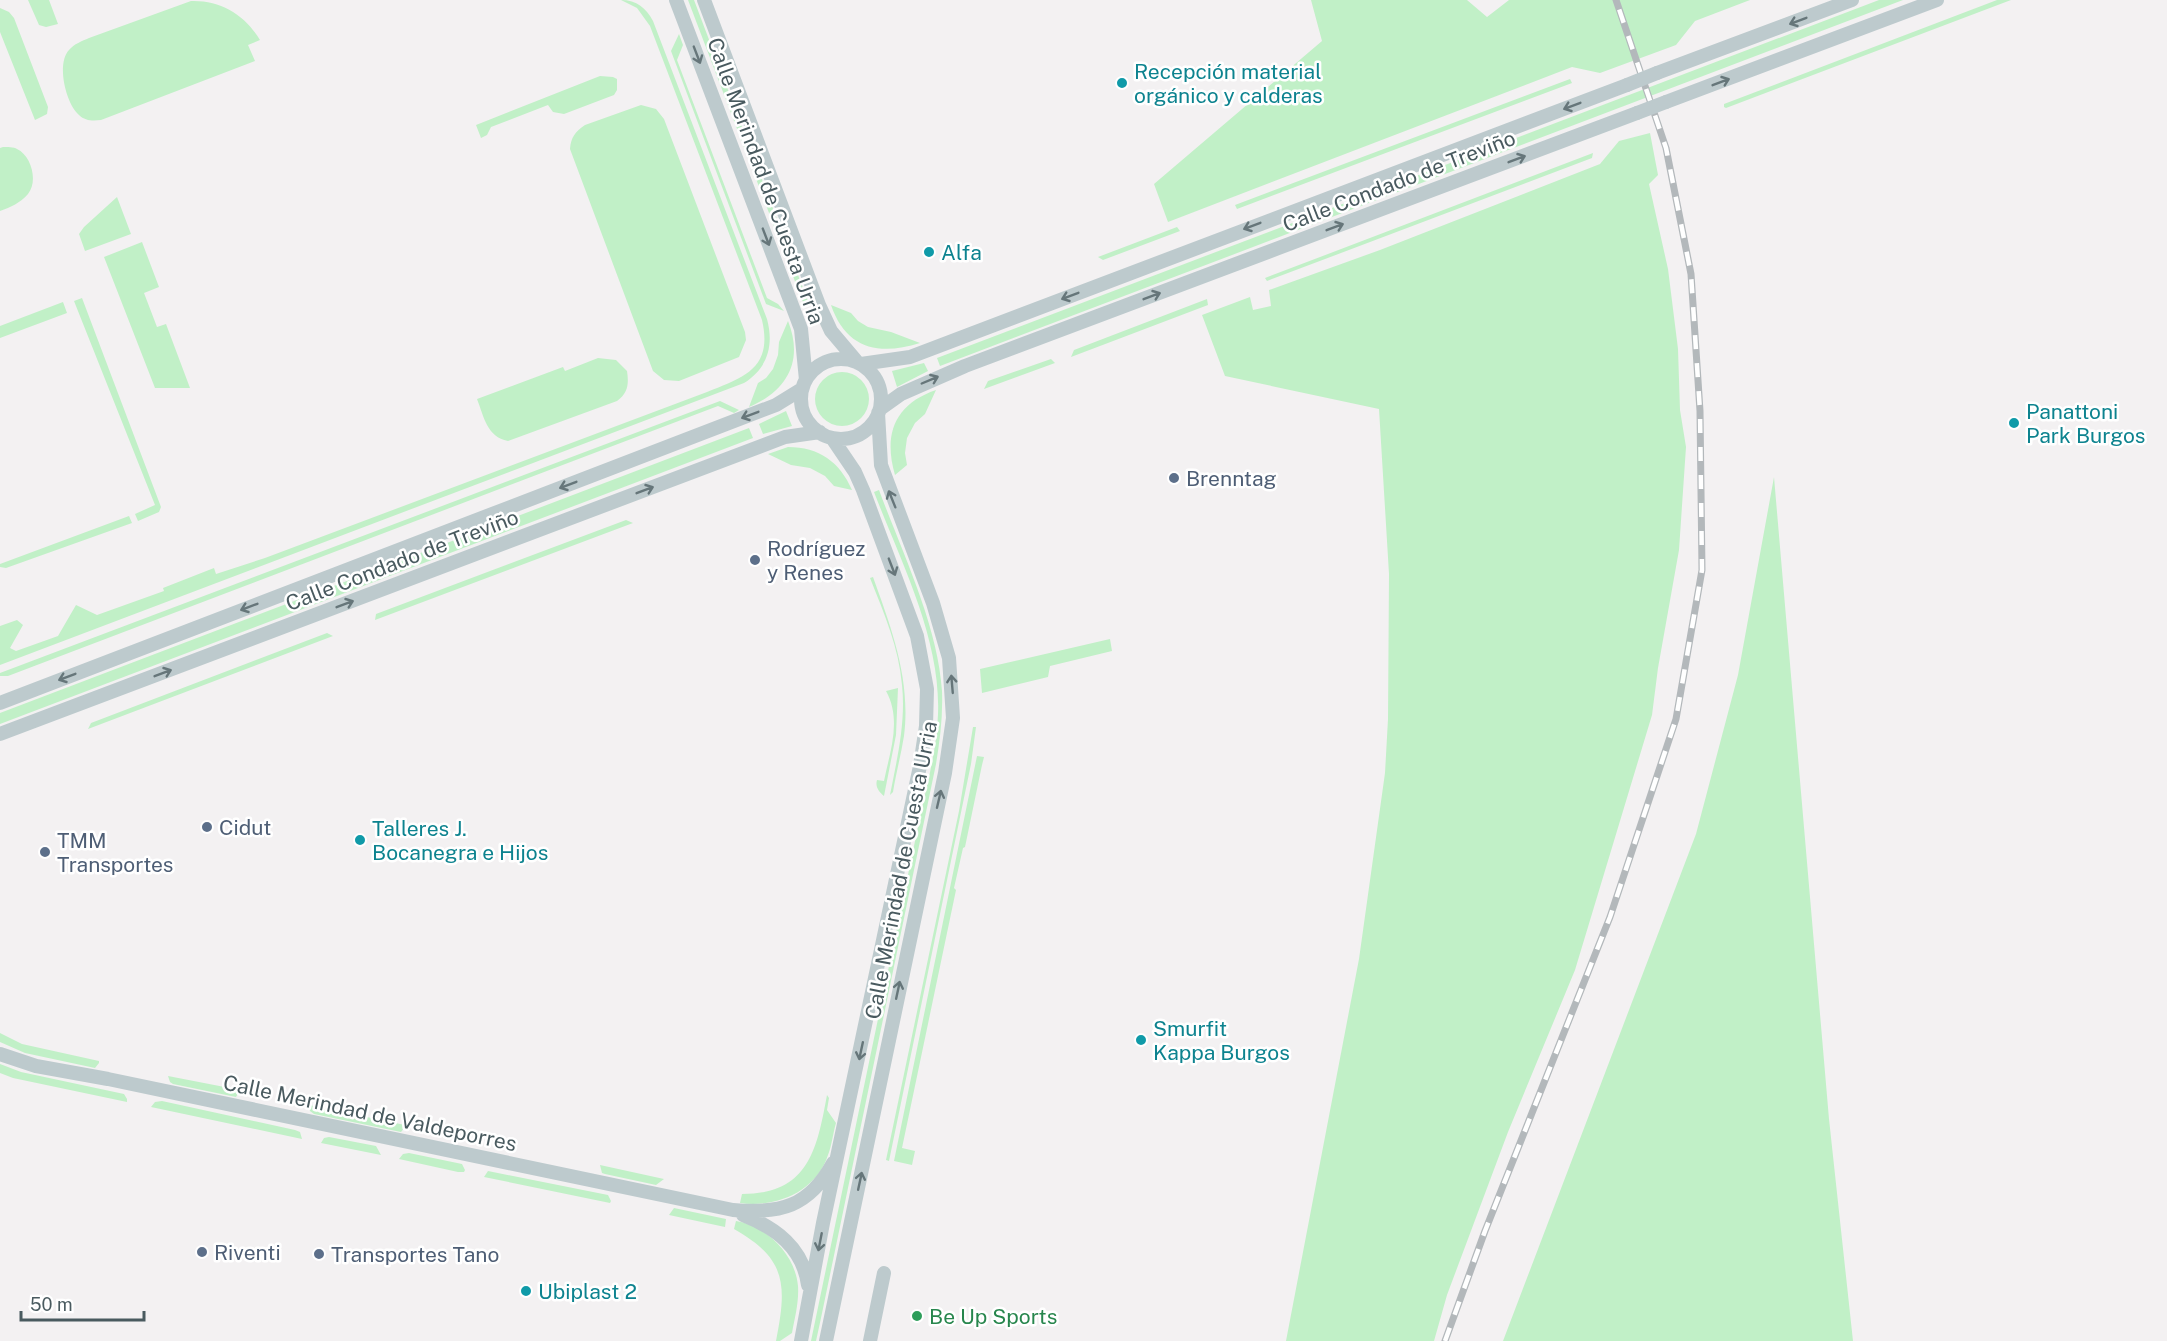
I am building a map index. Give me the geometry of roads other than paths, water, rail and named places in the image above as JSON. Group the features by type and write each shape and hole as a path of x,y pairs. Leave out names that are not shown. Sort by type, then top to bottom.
{"street":[{"name":"Calle Merindad de Cuesta Urria","path":"676,0 801,328 804,384"},
{"name":"Calle Merindad de Cuesta Urria","path":"704,0 819,305 831,331 859,363"},
{"name":"Calle Condado de Treviño","path":"859,363 910,357 1852,0"},
{"name":"Calle Condado de Treviño","path":"879,411 901,393 956,370 1936,0"},
{"path":"847,359 859,363 867,368 877,381 881,396 879,411 870,426 858,435 842,439 826,435 805,416 801,398 804,384 817,366 830,360 847,359"},
{"name":"Calle Condado de Treviño","path":"0,703 776,405 804,384"},
{"name":"Calle Merindad de Cuesta Urria","path":"826,1341 945,772 953,718 950,658 933,603 881,465 879,411"},
{"name":"Calle Merindad de Cuesta Urria","path":"801,1341 920,765 927,705 925,670 913,622 855,472 826,435"},
{"name":"Calle Condado de Treviño","path":"0,734 785,437 826,435"},
{"name":"Calle Merindad de Valdeporres","path":"0,1054 36,1066 733,1210 758,1212 776,1210 802,1200 824,1179 841,1148"},
{"name":"Calle Merindad de Valdeporres","path":"733,1210 768,1225 790,1244 806,1271 810,1295"},
{"path":"870,1341 884,1273"}],"railway":[{"path":"1445,1341 1485,1231 1610,917 1676,719 1702,570 1700,411 1691,274 1666,148 1616,0"}],"place":[{"name":"Recepción material orgánico y calderas","path":"1122,83"},
{"name":"Alfa","path":"929,252"},
{"name":"Panattoni Park Burgos","path":"2014,423"},
{"name":"Brenntag","path":"1174,478"},
{"name":"Rodríguez y Renes","path":"755,560"},
{"name":"Cidut","path":"207,827"},
{"name":"Talleres J. Bocanegra e Hijos","path":"360,840"},
{"name":"TMM Transportes","path":"45,852"},
{"name":"Smurfit Kappa Burgos","path":"1141,1040"},
{"name":"Riventi","path":"202,1252"},
{"name":"Transportes Tano","path":"319,1254"},
{"name":"Ubiplast 2","path":"526,1291"},
{"name":"Be Up Sports","path":"917,1316"}]}
